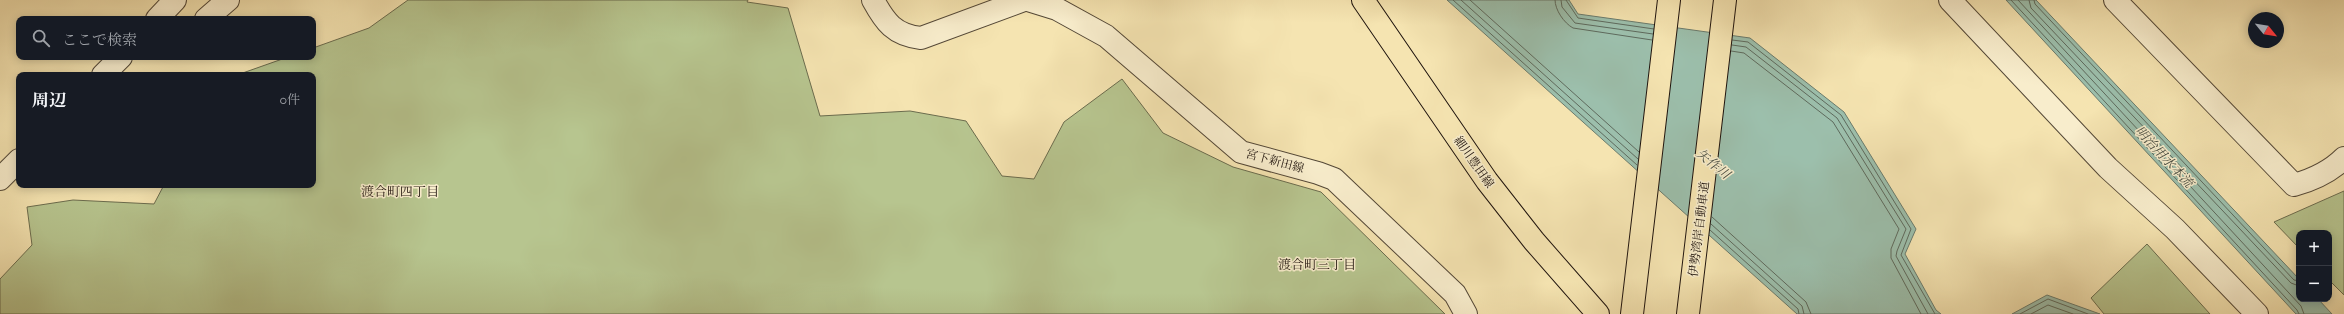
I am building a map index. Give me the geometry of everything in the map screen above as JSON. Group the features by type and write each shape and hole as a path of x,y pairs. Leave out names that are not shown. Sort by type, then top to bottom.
{"main road":[{"name":"細川豊田線","path":"1363,0 1487,181 1534,241 1598,314"},
{"path":"1632,314 1668,0"},
{"name":"伊勢湾岸自動車道","path":"1688,314 1725,0"}],"street":[{"path":"160,16 175,0"},
{"path":"209,16 228,0"},
{"path":"873,0 883,19 895,30 908,36 921,38 1024,0"},
{"name":"宮下新田線","path":"1028,0 1057,9 1106,36 1241,152 1318,173 1334,179 1455,294 1466,314"},
{"path":"1950,0 2108,168 2175,229 2257,314"},
{"path":"2116,0 2294,185 2309,181 2338,164 2344,158"},
{"path":"106,72 118,60"},
{"path":"0,179 16,163"}],"green space":[{"path":"408,0 748,0 747,2 788,8 820,116 910,111 966,121 1002,176 1034,179 1064,122 1122,79 1163,133 1233,167 1321,192 1445,314 0,314 0,279 32,245 27,207 73,200 154,204 162,188 316,188 316,72 246,72 280,60 316,60 316,47 369,28"},
{"path":"2344,191 2344,295 2332,283 2332,230 2296,230 2296,245 2274,222"},
{"path":"2147,244 2210,314 2104,314 2091,298"}],"water":[{"name":"矢作川","path":"1447,0 1569,0 1578,14 1750,38 1844,112 1916,229 1905,254 1936,310 1941,314 1797,314"},
{"name":"明治用水本流","path":"2006,0 2036,0 2296,276 2296,302 2321,302 2332,314 2296,314"},
{"path":"2047,295 2100,314 2012,314"}],"district":[{"name":"渡合町四丁目","path":"400,192"},
{"name":"渡合町三丁目","path":"1317,265"}]}
